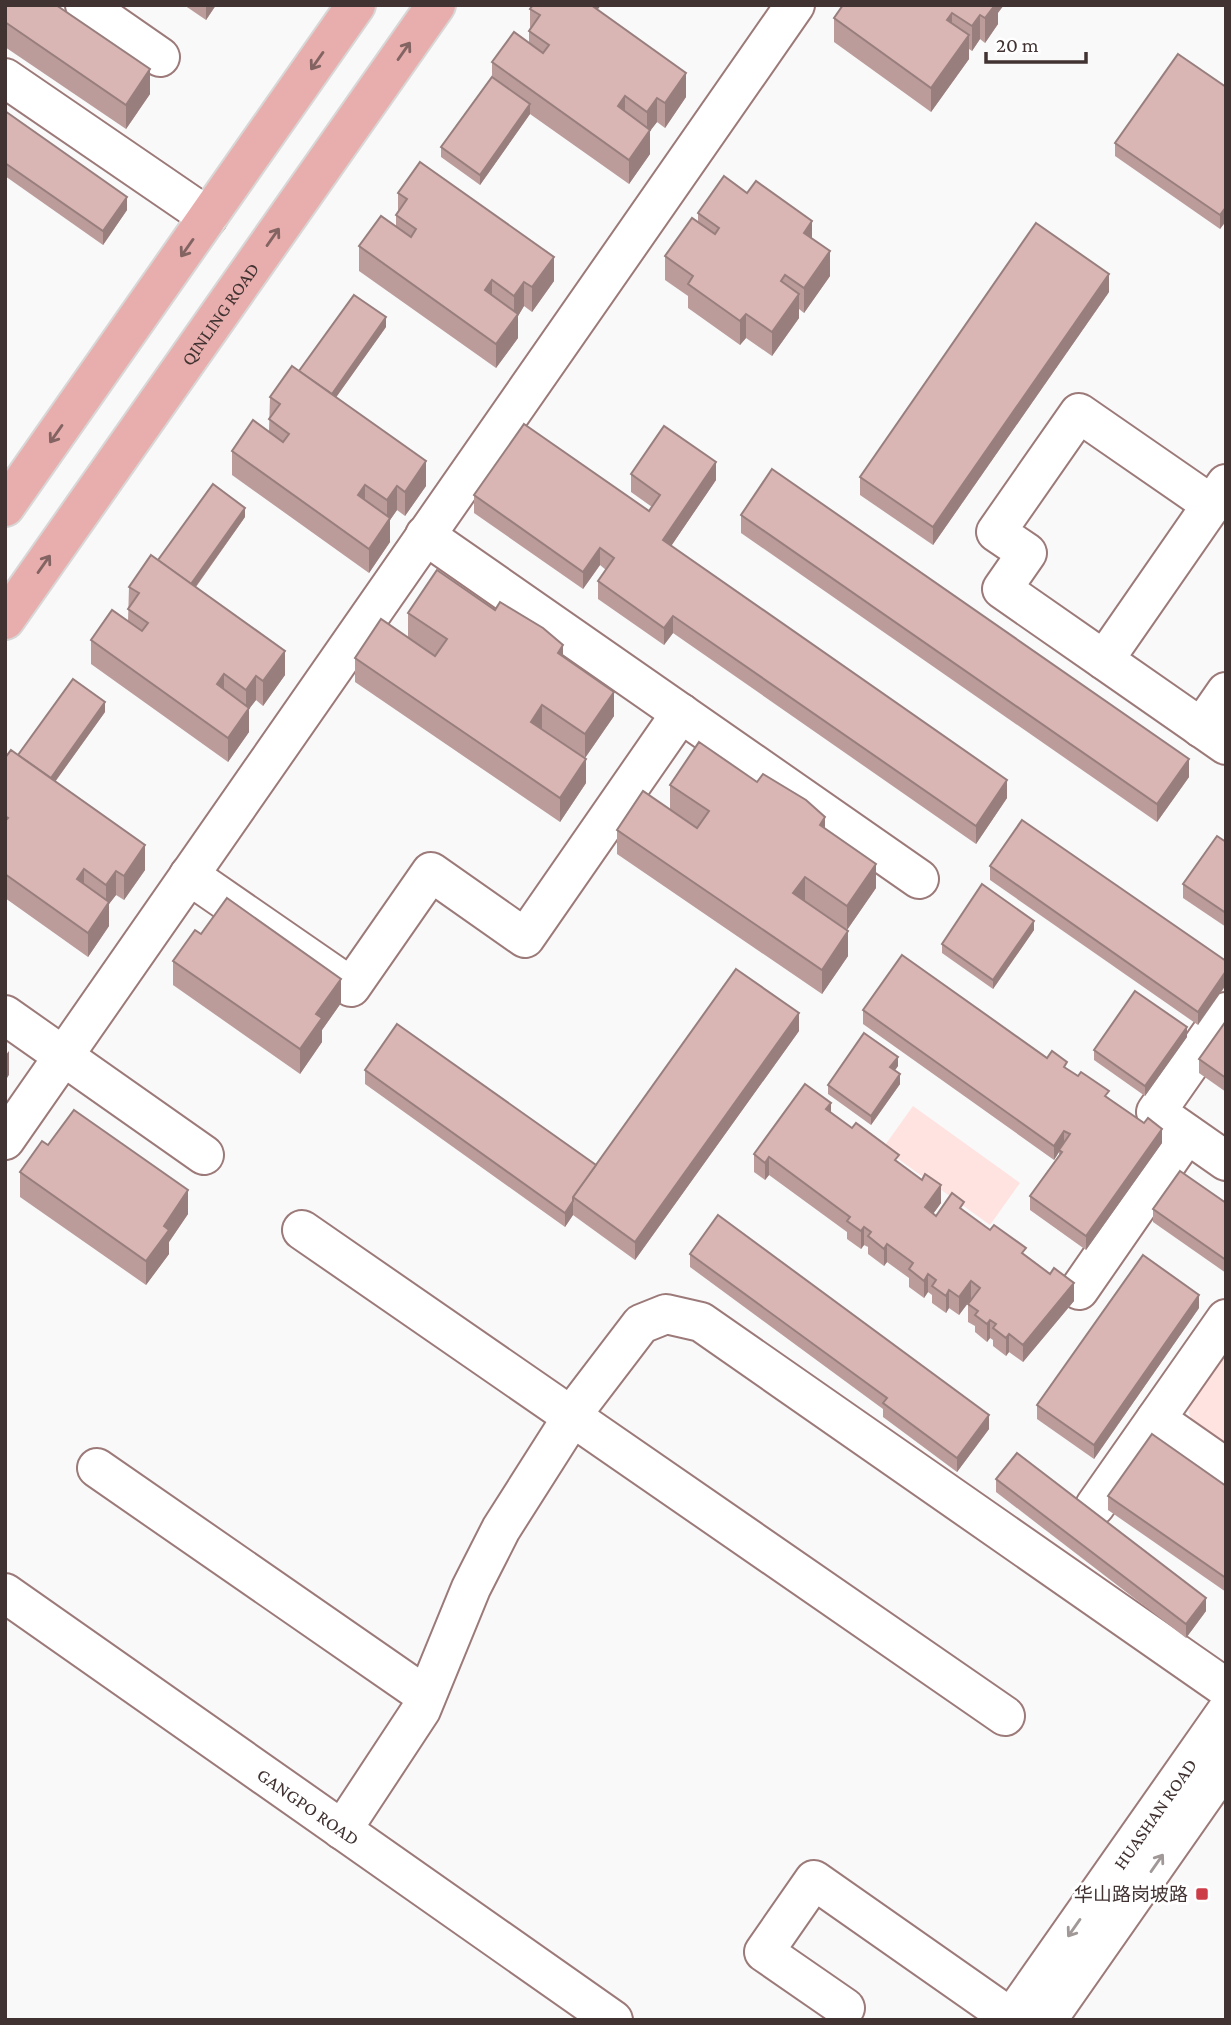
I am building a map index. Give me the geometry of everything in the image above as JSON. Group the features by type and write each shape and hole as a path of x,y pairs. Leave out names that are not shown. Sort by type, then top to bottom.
{"main road":[{"path":"5,507 356,5"},
{"name":"QINLING ROAD","path":"5,620 436,5"}],"street":[{"path":"85,5 160,57"},
{"path":"5,1140 795,5"},
{"path":"5,78 208,217"},
{"path":"1104,660 1219,495 1079,413 996,532 1027,554 1002,589 1213,736 1226,692"},
{"path":"425,535 919,879"},
{"path":"189,875 351,987 431,872 525,938 681,713"},
{"path":"1226,1012 1156,1112 1226,1161"},
{"path":"5,1015 204,1155"},
{"path":"1079,1290 1187,1134"},
{"path":"302,1230 1005,1716"},
{"path":"342,1830 421,1710 471,1588 501,1529 572,1417 641,1324 666,1314 701,1322 1226,1688"},
{"path":"1095,1506 1226,1320"},
{"path":"1156,1419 1226,1468"},
{"path":"97,1468 426,1696"},
{"name":"GANGPO ROAD","path":"5,1594 613,2020"},
{"name":"HUASHAN ROAD","path":"1023,2019 1226,1712"},
{"name":"HUASHAN ROAD","path":"1023,2019 1226,1764"},
{"path":"845,2008 764,1952 814,1880 1023,2019"}],"shaded area":[{"path":"913,1106 1020,1183 990,1225 883,1148"},
{"path":"1226,1352 1226,1445 1196,1424 1191,1418 1188,1405"}],"building":[{"path":"5,5 56,5 150,69 126,105 5,22"},
{"path":"533,5 591,5 686,73 665,103 657,98 647,112 625,96 618,106 650,130 629,160 492,62 514,32 543,53 549,45 529,31 540,15 530,9"},
{"path":"843,5 995,5 985,18 980,15 972,26 952,13 947,20 969,35 931,88 834,18"},
{"path":"1178,54 1226,87 1226,207 1220,215 1115,143"},
{"path":"492,77 530,104 480,175 441,147"},
{"path":"5,111 127,197 103,231 5,163"},
{"path":"420,162 554,257 532,287 524,282 514,296 492,280 485,290 518,314 496,344 359,246 381,216 411,237 416,229 396,215 407,199 398,193"},
{"path":"724,176 747,193 756,181 812,221 804,233 830,251 804,288 785,275 781,281 799,294 772,332 746,314 740,321 688,284 693,276 665,256 692,218 715,234 719,228 698,213"},
{"path":"1036,223 1109,274 933,527 860,477"},
{"path":"354,295 386,317 332,394 299,371"},
{"path":"292,366 426,461 405,492 397,486 387,500 365,485 358,495 390,518 369,549 232,451 253,420 283,442 289,434 269,419 280,404 270,397"},
{"path":"524,424 649,511 660,495 631,474 664,426 716,462 663,540 1007,780 976,826 673,616 664,628 598,581 614,558 600,548 583,572 474,495"},
{"path":"772,469 1189,759 1157,804 741,515"},
{"path":"213,484 245,508 191,584 158,560"},
{"path":"151,555 285,651 263,681 256,676 246,690 224,674 217,684 249,708 228,738 91,640 112,610 142,631 148,623 128,609 139,593 129,587"},
{"path":"437,570 495,610 500,602 543,628 563,645 558,653 614,692 585,734 542,705 531,722 586,759 560,798 355,658 381,619 435,656 447,639 408,613"},
{"path":"73,679 105,702 51,778 18,755"},
{"path":"699,742 757,782 763,774 806,800 825,817 820,825 876,864 847,906 805,877 793,893 848,931 822,970 617,830 643,791 697,828 709,811 670,785"},
{"path":"11,750 145,845 124,876 116,871 106,885 84,869 77,879 109,902 88,933 5,874 5,821 8,818 5,816 5,758"},
{"path":"1022,820 1226,961 1226,971 1198,1012 990,866"},
{"path":"1217,836 1226,842 1226,913 1183,884"},
{"path":"982,884 1034,921 993,980 942,944"},
{"path":"227,898 341,979 316,1014 322,1018 300,1049 173,961 195,930 201,934"},
{"path":"902,955 1047,1058 1052,1051 1067,1062 1064,1067 1078,1076 1081,1072 1109,1091 1105,1096 1144,1123 1148,1118 1162,1129 1086,1236 1030,1196 1062,1152 1059,1150 1070,1134 1064,1131 1054,1146 863,1010"},
{"path":"736,969 799,1013 635,1242 573,1197"},
{"path":"1135,991 1187,1027 1145,1086 1094,1050"},
{"path":"1226,1021 1226,1078 1199,1059"},
{"path":"397,1024 596,1165 565,1213 365,1070"},
{"path":"864,1033 898,1057 890,1067 900,1074 871,1116 828,1085"},
{"path":"805,1084 831,1103 826,1109 852,1128 856,1123 899,1155 895,1160 922,1180 925,1174 941,1185 925,1207 936,1216 952,1193 964,1202 960,1208 990,1230 994,1225 1026,1248 1022,1253 1050,1274 1054,1268 1074,1283 1023,1345 1009,1334 1006,1338 993,1328 996,1324 990,1320 987,1324 975,1315 978,1311 968,1304 980,1288 971,1281 959,1297 949,1290 946,1296 932,1286 936,1280 928,1274 924,1281 909,1269 913,1263 887,1244 884,1249 868,1236 871,1232 864,1227 861,1231 847,1221 850,1217 769,1157 765,1163 754,1154"},
{"path":"74,1110 188,1190 164,1226 169,1230 146,1261 20,1172 42,1141 48,1145"},
{"path":"1180,1171 1226,1203 1226,1260 1153,1209"},
{"path":"718,1215 989,1415 957,1458 883,1403 887,1398 690,1254"},
{"path":"1143,1255 1199,1295 1094,1445 1037,1405"},
{"path":"1152,1434 1226,1486 1226,1578 1108,1496"},
{"path":"1017,1453 1206,1598 1186,1624 996,1479"}],"place":[{"name":"华山路岗坡路","path":"1202,1894"}]}
